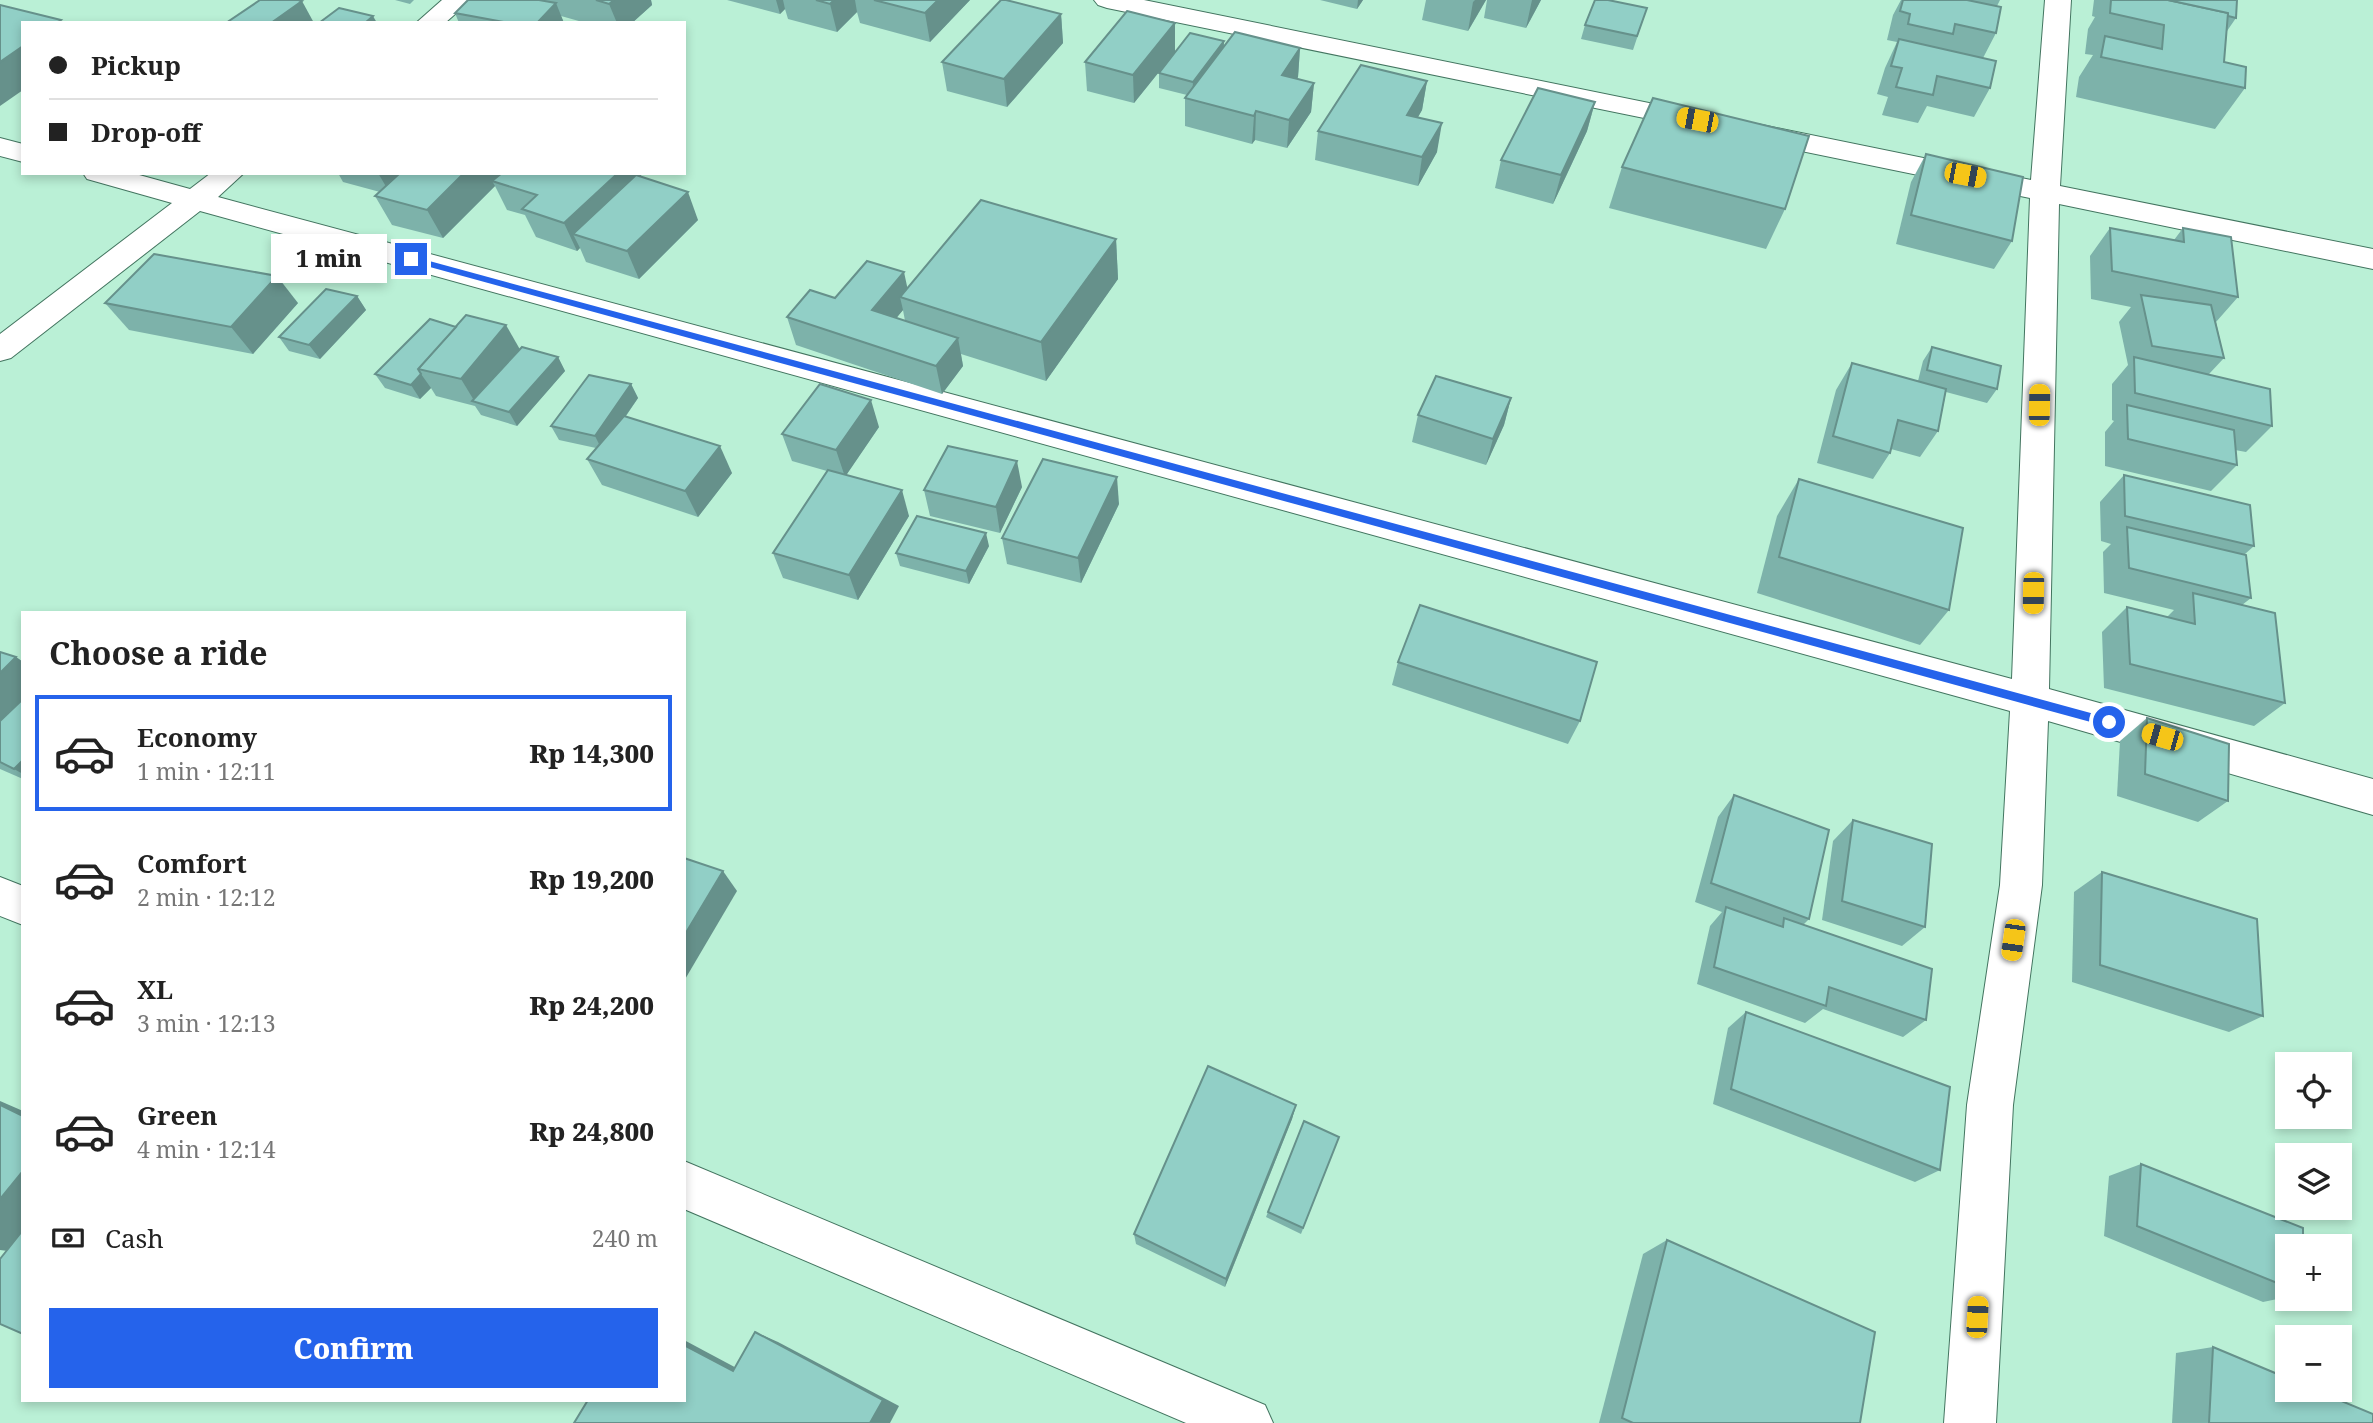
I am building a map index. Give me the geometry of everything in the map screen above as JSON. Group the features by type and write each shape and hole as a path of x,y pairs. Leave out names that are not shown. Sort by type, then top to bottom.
{"street":[{"path":"432,21 458,0"},
{"path":"1107,0 2373,259"},
{"path":"1970,1423 1990,1105 2021,885 2030,700 2045,191 2058,0"},
{"path":"0,147 21,152"},
{"path":"104,175 2030,700 2373,797"},
{"path":"0,350 227,175"},
{"path":"0,896 21,905"},
{"path":"686,1186 1247,1423"}],"building":[{"path":"260,0 302,1 274,21 229,21"},
{"path":"468,0 539,0 556,3 539,21 498,21 455,13"},
{"path":"596,0 614,0 609,4"},
{"path":"816,0 834,0 830,4"},
{"path":"874,0 938,0 925,13"},
{"path":"1001,0 1061,14 1004,79 942,62"},
{"path":"1595,0 1647,8 1637,36 1585,25"},
{"path":"1903,0 1967,0 2001,7 1996,33 1955,24 1953,34 1908,24 1910,14 1900,11"},
{"path":"2111,0 2168,0 2228,13 2224,62 2246,67 2245,88 2101,57 2105,36 2162,49 2164,25 2110,13"},
{"path":"2168,0 2237,0 2236,18 2228,16 2228,13"},
{"path":"0,5 61,20 21,21 21,47 0,62"},
{"path":"339,8 373,16 367,21 322,21"},
{"path":"1127,11 1175,23 1133,75 1085,62"},
{"path":"1235,32 1300,48 1282,75 1314,83 1289,120 1256,111 1254,116 1185,98"},
{"path":"1190,33 1224,41 1193,82 1159,73"},
{"path":"1899,39 1996,61 1990,88 1937,76 1933,95 1896,87 1902,68 1891,66"},
{"path":"1361,65 1427,81 1407,115 1442,123 1422,157 1318,131"},
{"path":"1538,88 1595,102 1561,175 1501,160"},
{"path":"1653,98 1809,136 1785,209 1622,167"},
{"path":"1926,154 2023,177 2012,241 1911,215"},
{"path":"398,175 462,175 427,210 375,196"},
{"path":"500,175 616,175 564,223 522,209 537,195 492,181"},
{"path":"636,175 688,192 627,251 573,234"},
{"path":"981,200 1116,239 1041,342 900,297"},
{"path":"2110,228 2184,242 2183,228 2231,237 2238,297 2112,271"},
{"path":"154,254 277,276 231,327 105,303"},
{"path":"867,261 904,272 872,310 958,338 936,366 787,317 810,290 835,298"},
{"path":"326,289 357,296 309,345 279,337"},
{"path":"2141,295 2211,305 2224,358 2152,346"},
{"path":"466,315 506,325 461,379 418,369"},
{"path":"430,319 456,327 418,369 421,374 411,385 375,374"},
{"path":"522,347 558,357 509,412 472,401"},
{"path":"1932,347 2001,366 1997,389 1927,370"},
{"path":"2134,357 2270,389 2272,426 2135,393"},
{"path":"1852,363 1946,389 1938,431 1898,420 1890,453 1833,436"},
{"path":"589,375 631,384 595,436 551,426"},
{"path":"1436,376 1511,398 1493,439 1418,415"},
{"path":"820,384 871,400 836,450 782,434"},
{"path":"2127,405 2234,430 2237,465 2128,439"},
{"path":"624,416 720,446 685,491 587,459"},
{"path":"948,446 1017,461 996,507 924,490"},
{"path":"1043,459 1117,477 1078,558 1002,538"},
{"path":"828,470 902,490 849,575 773,553"},
{"path":"2124,475 2250,505 2254,546 2125,516"},
{"path":"1799,479 1963,528 1949,610 1779,557"},
{"path":"917,516 986,533 966,571 896,553"},
{"path":"2127,527 2246,555 2251,598 2129,568"},
{"path":"2193,593 2275,613 2285,703 2130,664 2127,607 2195,624"},
{"path":"1420,605 1597,662 1580,721 1398,662"},
{"path":"0,652 16,657 0,673"},
{"path":"21,701 21,762 14,769 0,762 0,721"},
{"path":"2147,718 2229,744 2228,801 2145,774"},
{"path":"1734,795 1829,830 1809,919 1711,883"},
{"path":"1853,820 1932,844 1925,927 1842,901"},
{"path":"686,859 723,871 686,933"},
{"path":"2102,872 2257,919 2263,1016 2100,965"},
{"path":"1726,907 1783,927 1784,918 1932,969 1926,1020 1829,987 1826,1006 1714,967"},
{"path":"1746,1012 1950,1087 1940,1170 1731,1089"},
{"path":"1208,1066 1296,1105 1226,1279 1134,1234"},
{"path":"0,1105 21,1115 21,1173 0,1199"},
{"path":"1304,1121 1339,1137 1303,1228 1268,1212"},
{"path":"2141,1164 2275,1217 2275,1220 2283,1220 2303,1228 2303,1234 2275,1234 2275,1282 2137,1226"},
{"path":"21,1233 21,1333 0,1324 0,1259"},
{"path":"1667,1240 1875,1332 1860,1423 1633,1423 1622,1418"},
{"path":"755,1332 883,1400 870,1423 574,1423 587,1402 686,1402 686,1346 733,1371"},
{"path":"2213,1347 2275,1373 2275,1402 2344,1402 2373,1414 2373,1423 2209,1423"}],"route":[{"path":"411,259 2109,722"}]}
